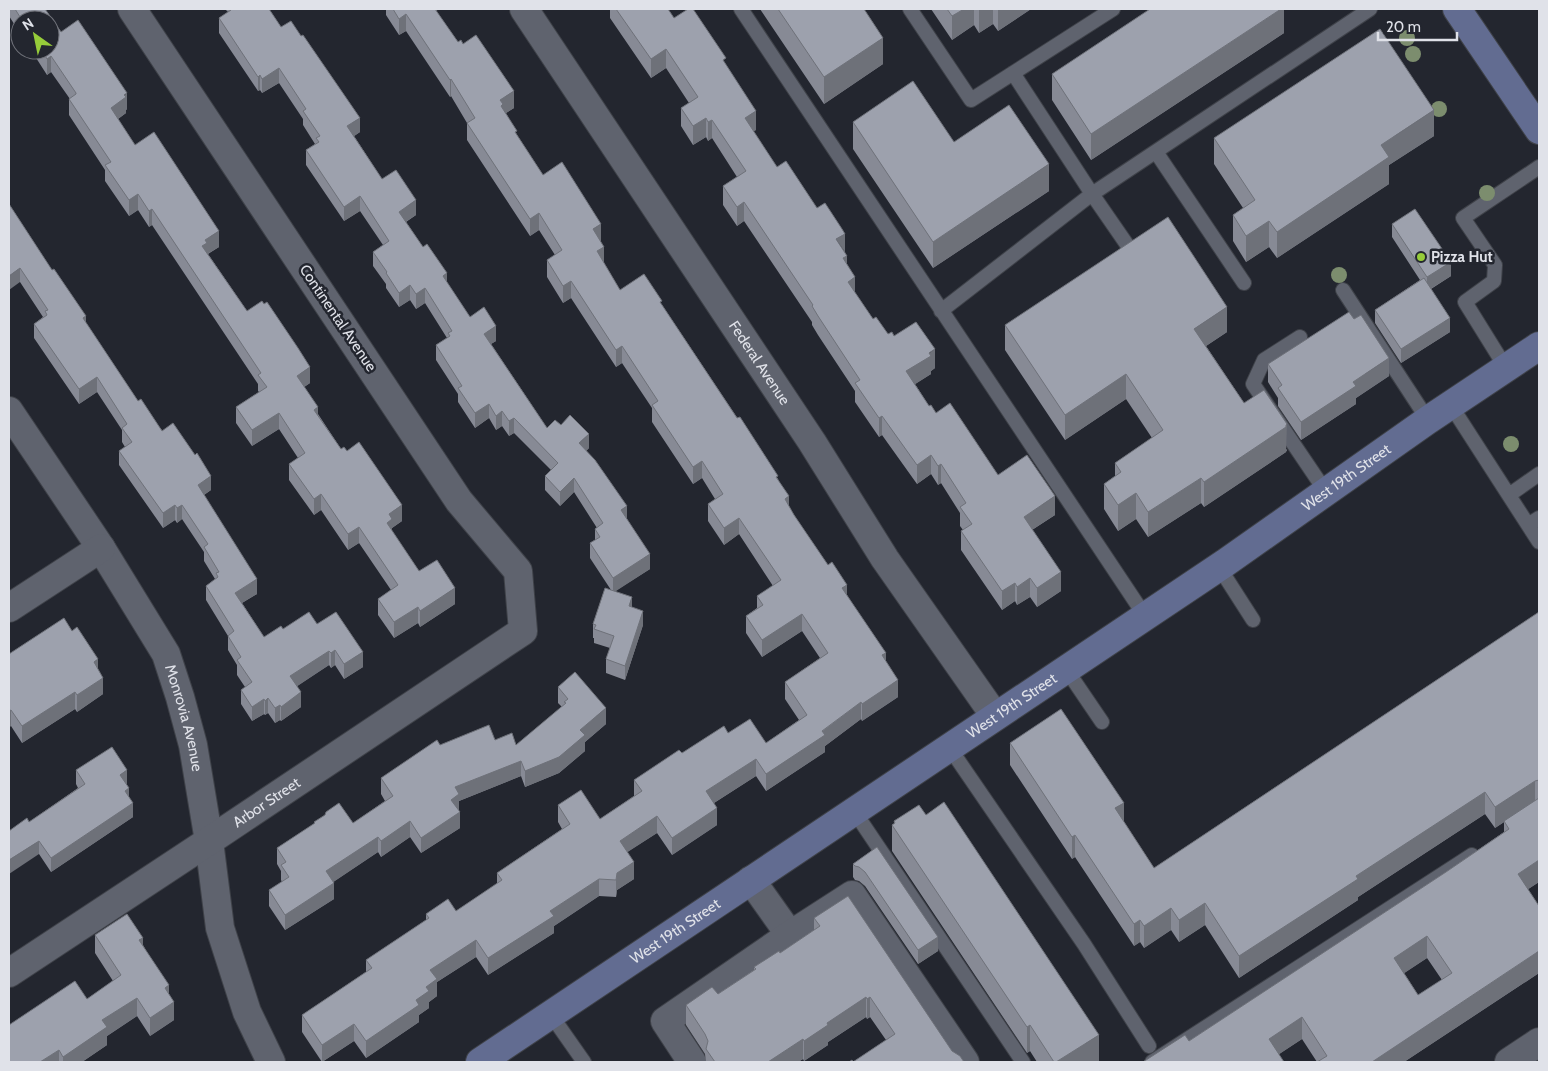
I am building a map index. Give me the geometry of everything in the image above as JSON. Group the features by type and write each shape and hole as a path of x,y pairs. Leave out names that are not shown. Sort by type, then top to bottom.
{"street":[{"name":"Continental Avenue","path":"132,9 459,500 518,571 522,631"},
{"name":"Federal Avenue","path":"524,9 812,442 885,559 995,716"},
{"path":"1458,9 1539,130"},
{"name":"West 19th Street","path":"480,1062 1219,567 1450,404 1539,346"},
{"name":"Monrovia Avenue","path":"9,411 101,548 166,654 193,745 209,842 220,928 247,1012 271,1062"},
{"path":"9,608 101,548"},
{"name":"Arbor Street","path":"9,973 209,842 522,631"},
{"path":"751,880 790,935"},
{"path":"692,1062 666,1020 852,895 964,1062"},
{"path":"1509,1062 1539,1042"}],"lane":[{"path":"741,9 1144,616"},
{"path":"910,9 972,100 1113,9"},
{"path":"941,311 1092,194 1370,9"},
{"path":"1013,73 1130,249"},
{"path":"1156,152 1244,283"},
{"path":"1506,368 1465,302 1494,281 1495,265 1464,218 1539,167"},
{"path":"1343,290 1428,420"},
{"path":"1300,336 1264,360 1253,384 1326,492"},
{"path":"1450,404 1509,495 1534,522 1539,542"},
{"path":"1509,495 1539,474"},
{"path":"1219,567 1253,620"},
{"path":"1066,669 1102,722"},
{"path":"949,747 1084,944 1148,1046"},
{"path":"854,811 1023,1062"},
{"path":"1152,1062 1482,848"},
{"path":"551,1014 584,1062"}],"building":[{"path":"15,9 46,10 16,10"},
{"path":"231,9 269,9 281,27 291,21 301,36 303,35 360,118 347,126 382,179 396,170 416,200 399,212 423,247 427,244 447,273 443,276 470,317 484,307 496,326 484,334 547,428 555,420 561,425 570,415 589,434 579,443 595,460 627,506 621,510 650,554 613,578 590,543 600,537 595,529 603,523 574,478 560,492 545,476 558,463 514,418 509,421 502,411 496,416 489,404 475,413 458,388 462,386 436,345 450,336 448,333 452,331 425,288 416,294 410,285 399,293 373,252 389,241 360,196 344,207 306,150 319,142 316,138 320,136 303,111 306,109 279,68 262,79 260,75 258,77 219,18"},
{"path":"393,9 435,9 458,42 461,40 463,44 476,35 514,91 500,100 503,104 501,106 517,131 515,132 543,175 562,162 601,224 593,229 604,247 597,251 620,290 644,274 662,301 660,302 737,418 740,417 778,476 776,477 789,496 785,499 794,515 828,565 832,562 847,585 842,588 886,653 882,655 898,680 862,704 861,702 822,731 825,735 766,774 756,759 706,791 717,808 672,838 657,816 620,841 634,862 617,873 616,880 599,879 550,911 554,916 488,958 476,940 430,970 437,979 426,987 429,991 416,1000 419,1005 366,1041 354,1024 322,1045 302,1015 372,968 366,960 429,918 426,914 448,899 456,911 502,880 497,873 570,824 558,805 581,790 600,819 642,791 634,780 679,750 682,753 724,726 728,733 750,719 766,743 807,715 785,682 828,653 802,614 762,640 746,616 763,605 757,596 781,580 739,518 724,528 708,504 723,494 702,461 693,467 652,405 658,401 622,346 616,350 571,281 563,286 547,260 562,250 539,213 530,219 467,123 475,118 451,79 406,14 399,19"},
{"path":"616,9 668,9 674,18 688,9 693,9 726,58 723,60 756,111 745,118 777,167 786,161 817,208 825,203 845,234 836,239 847,256 843,258 855,277 848,282 873,319 876,317 888,334 892,332 894,336 916,322 935,349 929,353 931,356 906,371 929,406 931,405 936,413 950,403 998,475 1027,455 1055,496 1024,517 1061,572 1037,588 1030,578 1017,587 1015,583 1002,591 961,531 972,524 960,507 966,503 941,464 938,466 931,455 917,465 882,416 879,418 855,383 860,380 818,316 813,305 744,202 737,207 723,186 746,171 712,120 708,122 706,118 693,126 681,108 698,97 666,49 651,59"},
{"path":"778,9 864,9 883,38 824,77"},
{"path":"947,9 964,9 952,16"},
{"path":"1150,9 1281,9 1091,134 1052,74"},
{"path":"78,20 127,93 124,95 126,97 111,108 135,145 154,132 219,231 205,240 207,243 202,246 247,311 262,301 264,304 267,302 310,367 297,376 318,407 314,410 341,449 344,447 347,451 359,442 402,505 389,514 392,519 387,523 419,571 437,560 455,588 420,611 418,607 394,622 378,599 398,585 359,527 348,534 321,494 314,499 289,464 305,453 279,413 252,430 236,407 267,387 258,375 261,373 152,209 149,211 138,194 129,200 105,165 111,162 69,99 76,93 54,60 60,60 60,31 61,32"},
{"path":"1380,29 1434,110 1381,145 1389,157 1277,232 1269,221 1246,236 1233,215 1255,200 1214,138"},
{"path":"913,81 954,142 1009,105 1049,164 933,242 853,122"},
{"path":"9,204 52,270 54,269 86,316 83,318 138,401 141,399 162,431 173,423 195,455 197,453 211,476 198,485 257,579 235,593 264,637 281,626 283,629 309,612 317,624 336,612 363,652 344,664 335,650 331,653 329,651 290,676 301,692 281,707 280,705 275,708 268,698 252,707 241,690 252,682 237,660 241,657 228,636 234,631 206,586 218,577 216,573 219,572 204,547 208,544 182,505 177,508 175,505 163,513 119,451 132,442 122,428 127,424 97,377 79,389 34,324 47,315 45,311 48,310 20,268 9,276"},
{"path":"1415,209 1451,262 1427,277 1392,224"},
{"path":"1168,217 1227,307 1194,329 1244,403 1264,390 1287,424 1286,427 1204,482 1201,478 1148,512 1136,493 1118,505 1104,484 1121,472 1115,463 1163,430 1126,374 1065,415 1005,325"},
{"path":"1424,278 1450,318 1401,349 1375,310"},
{"path":"1349,312 1354,319 1361,315 1389,358 1353,382 1356,386 1301,422 1278,388 1282,385 1268,364"},
{"path":"605,588 632,597 629,606 643,611 625,666 606,659 614,636 594,629 596,625 593,624"},
{"path":"1539,612 1539,780 1495,807 1485,792 1356,876 1358,879 1239,956 1205,903 1179,920 1171,908 1144,926 1140,920 1134,924 1075,835 1072,837 1010,743 1061,709 1124,803 1115,808 1154,868"},
{"path":"64,618 72,631 77,627 98,659 94,662 103,678 77,695 75,692 22,726 11,710 9,711 9,654"},
{"path":"575,672 606,708 580,730 585,735 559,757 525,771 521,761 455,787 459,794 451,800 460,812 421,838 410,821 381,841 378,837 326,871 334,883 285,915 269,890 289,877 281,865 286,862 277,848 315,823 339,803 353,823 393,796 381,778 437,740 440,745 489,725 495,740 512,733 516,745 566,703 564,702 568,699 558,687"},
{"path":"112,747 127,770 120,775 129,788 125,791 133,803 51,858 39,841 9,860 9,831 27,818 29,822 85,784 76,770"},
{"path":"1539,798 1539,860 1518,874 1539,906 1539,951 1372,1062 1317,1062 1327,1056 1302,1017 1269,1039 1284,1062 1143,1062 1185,1035 1189,1041 1446,872 1509,829 1504,821","holes":["1427,936 1452,973 1418,995 1394,958"]},
{"path":"944,802 1099,1035 1056,1062 1054,1062 1030,1025 1027,1027 892,825 895,823 894,821 919,805 926,815"},
{"path":"877,847 938,937 918,950 865,872 853,864"},
{"path":"848,896 952,1051 960,1056 964,1062 853,1062 895,1034 870,997 867,999 866,997 804,1041 803,1039 768,1062 715,1062 706,1049 708,1041 705,1034 686,1005 712,987 718,994 756,969 754,967 779,951 780,953 820,926 814,918"},
{"path":"127,914 143,938 139,940 169,985 165,988 174,1002 150,1018 137,998 102,1020 107,1027 63,1057 59,1050 40,1062 9,1062 9,1025 75,981 87,999 121,975 95,935"}],"place":[{"name":"Pizza Hut","path":"1421,257"}]}
